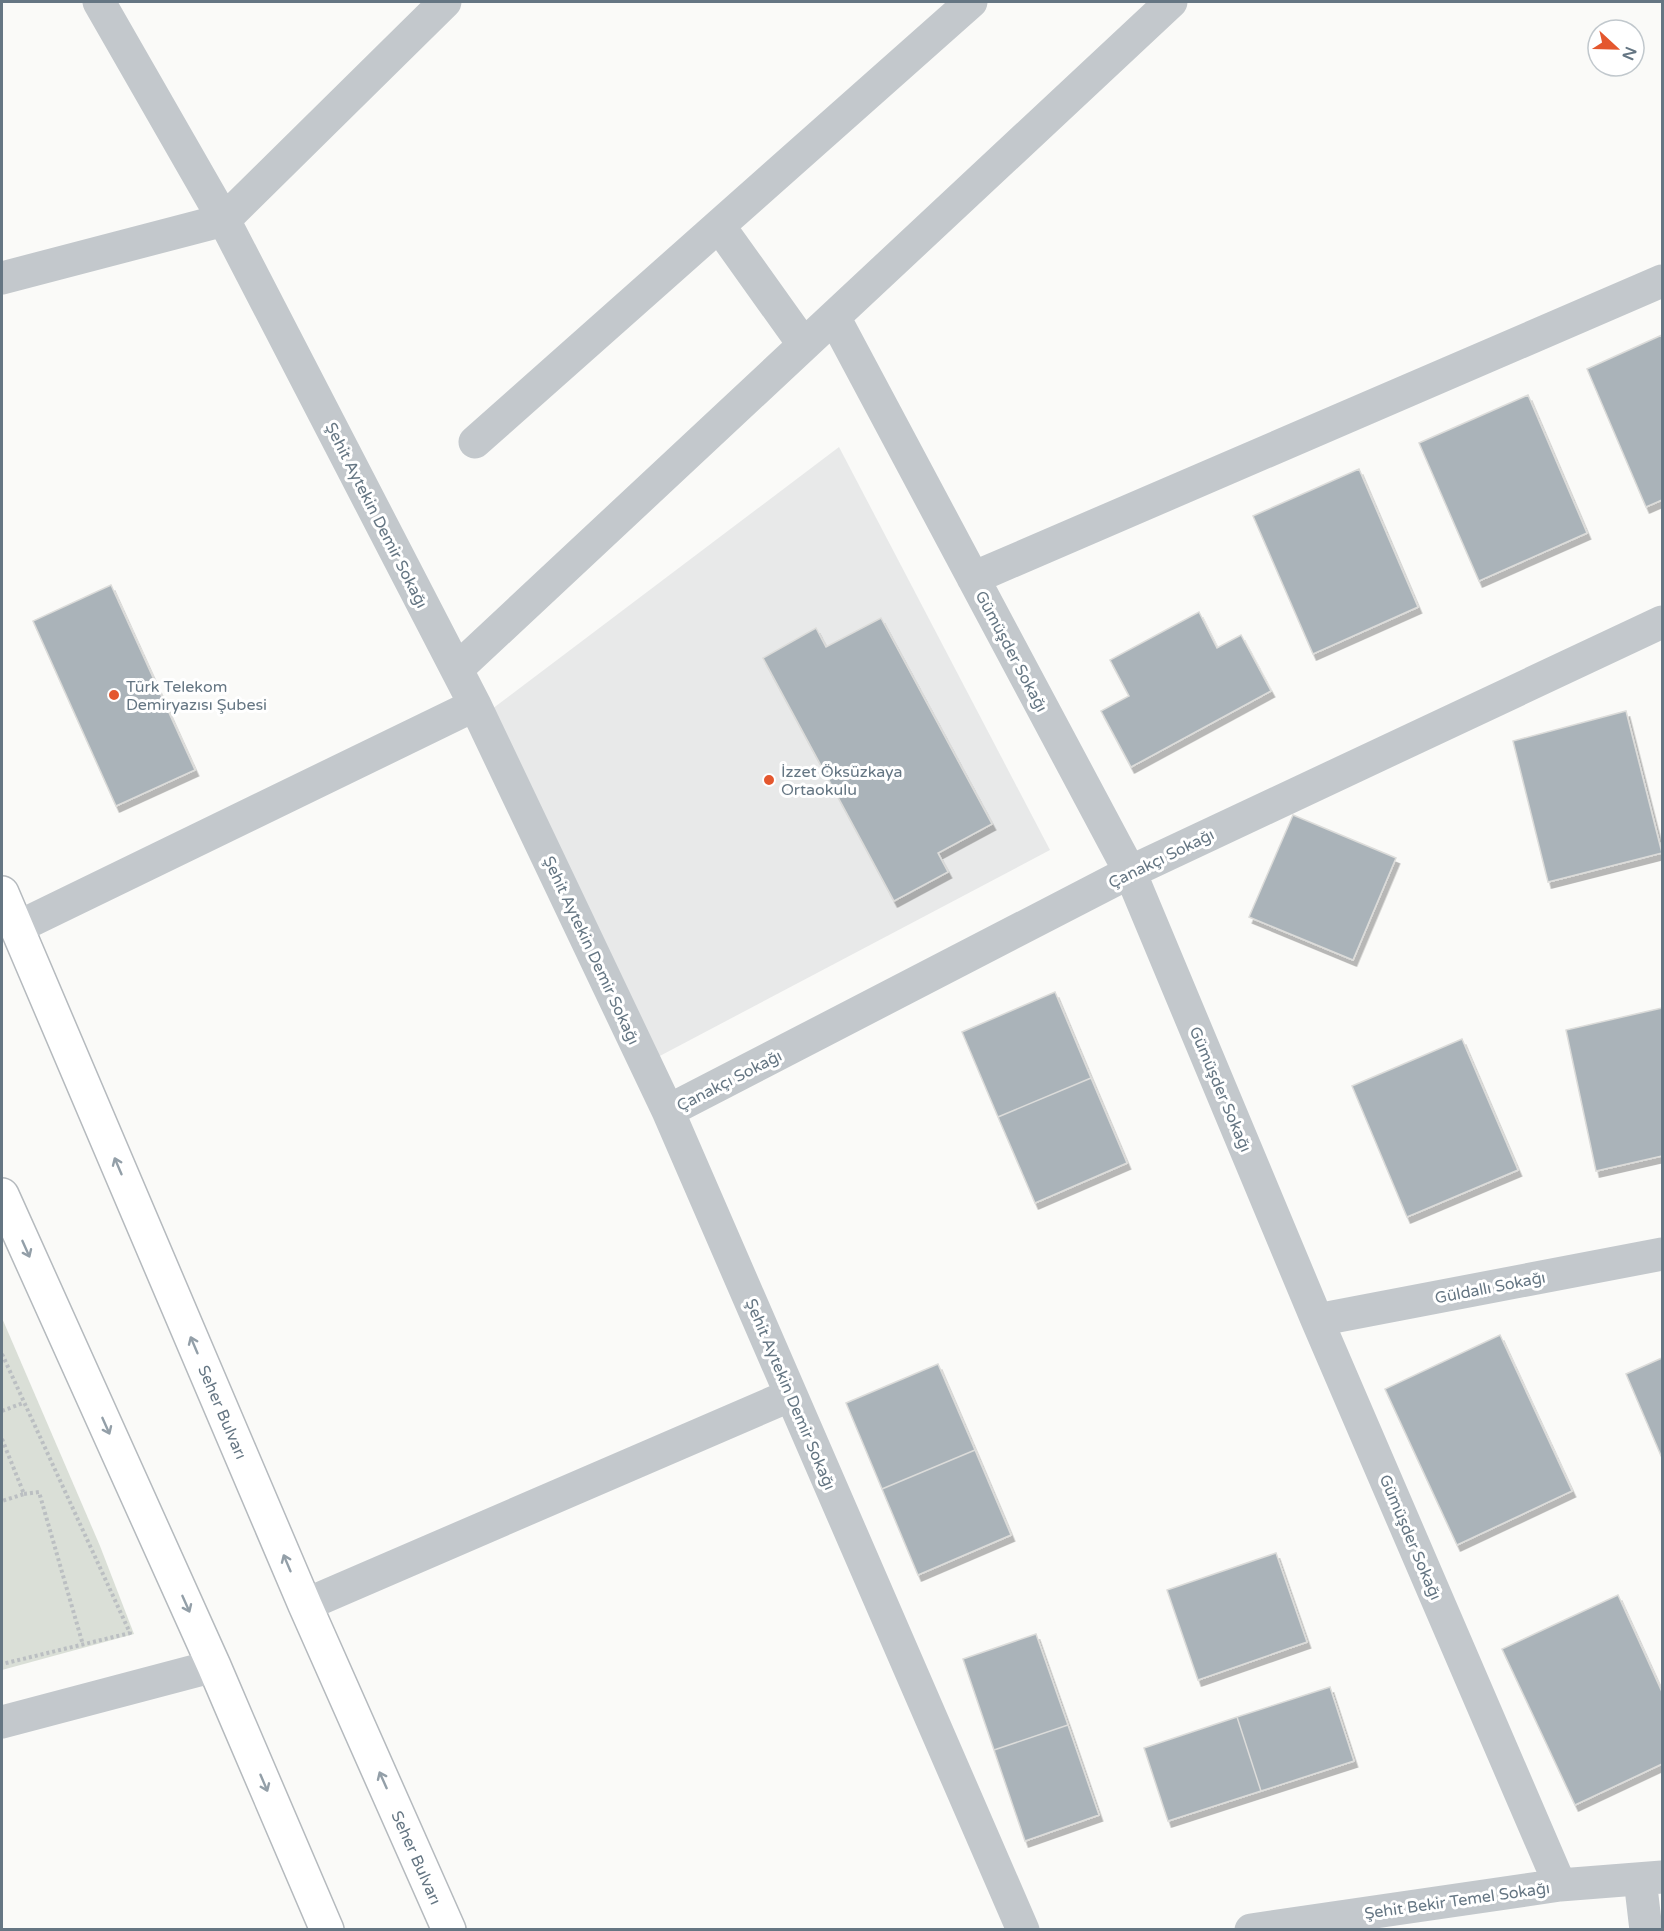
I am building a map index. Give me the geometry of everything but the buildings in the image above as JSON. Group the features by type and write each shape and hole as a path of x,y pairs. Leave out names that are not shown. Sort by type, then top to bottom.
{"main road":[{"name":"Seher Bulvarı","path":"2,893 305,1605 449,1929"},
{"path":"2,1195 214,1666 327,1929"}],"street":[{"name":"Şehit Aytekin Demir Sokağı","path":"99,2 224,220 475,705 668,1111 1023,1929"},
{"path":"2,279 224,220 445,2"},
{"path":"475,442 971,2"},
{"path":"457,669 1171,2"},
{"path":"719,226 804,345"},
{"path":"973,578 1662,281"},
{"name":"Gümüşder Sokağı","path":"834,316 1130,872 1317,1320 1560,1885"},
{"name":"Çanakçı Sokağı","path":"668,1111 1130,872 1662,622"},
{"path":"16,928 475,705"},
{"name":"Güldallı Sokağı","path":"1317,1320 1662,1254"},
{"path":"305,1605 791,1395"},
{"path":"2,1722 214,1666"},
{"path":"1646,1929 1651,1878"},
{"name":"Şehit Bekir Temel Sokağı","path":"1251,1929 1560,1885 1651,1878"}],"path":[{"path":"2,1354 130,1633 2,1664"},
{"path":"2,1411 23,1403"},
{"path":"2,1438 24,1494"},
{"path":"2,1501 39,1492 83,1645"}],"shaded area":[{"name":"İzzet Öksüzkaya Ortaokulu","path":"839,447 1050,850 656,1058 492,709"},
{"path":"2,1318 100,1546 134,1634 2,1670"}],"place":[{"name":"Türk Telekom Demiryazısı Şubesi","path":"114,695"},
{"name":"İzzet Öksüzkaya Ortaokulu","path":"769,780"}]}
